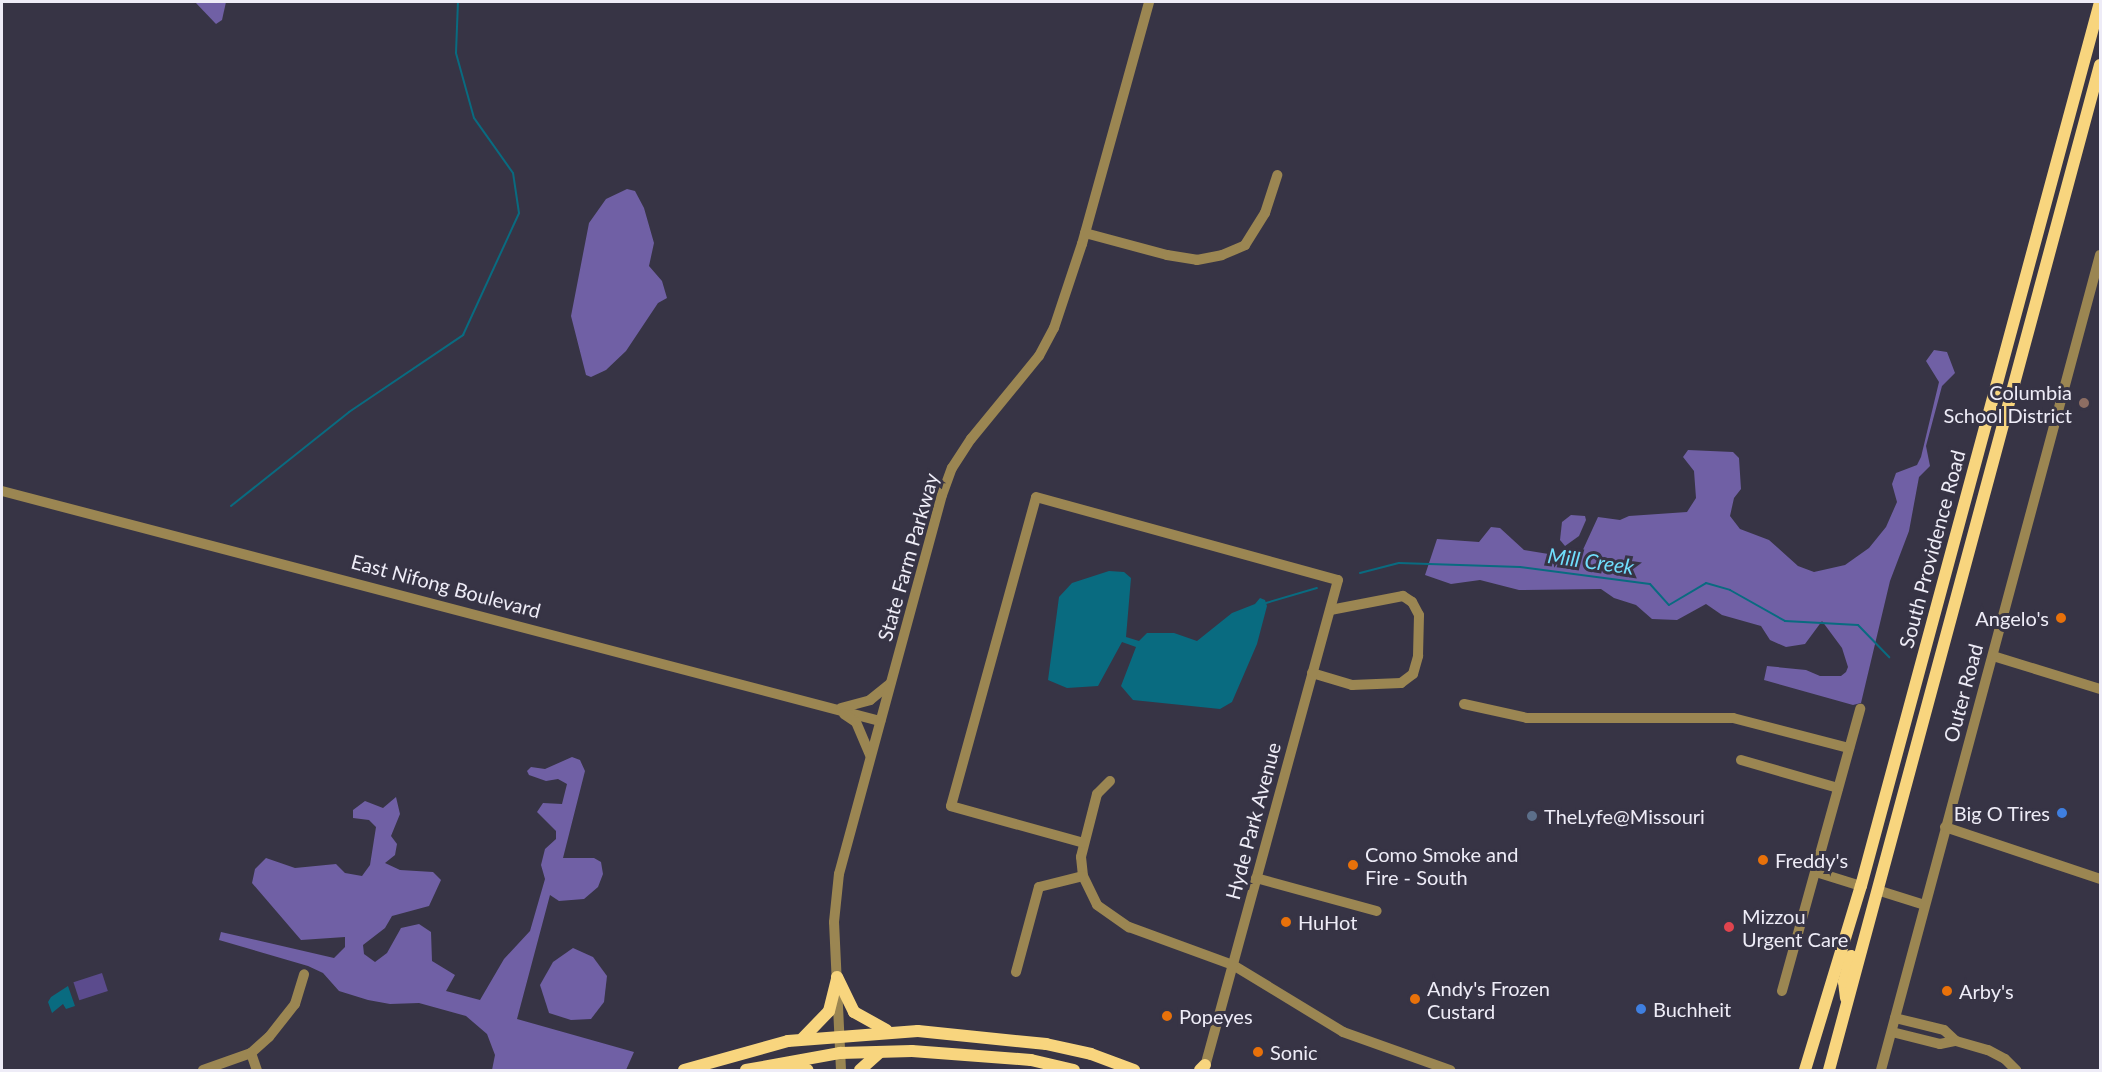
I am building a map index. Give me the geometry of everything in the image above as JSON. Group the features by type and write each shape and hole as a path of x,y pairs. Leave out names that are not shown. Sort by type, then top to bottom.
{"main road":[{"name":"South Providence Road","path":"1805,1071 1861,886 2100,2"},
{"name":"South Providence Road","path":"1829,1071 2100,66"},
{"path":"1877,891 1871,880 1893,796 1890,779"},
{"path":"1847,1004 1844,982 1863,909 1861,886"},
{"path":"837,977 854,1012 863,1021 893,1032"},
{"path":"801,1040 829,1011 837,977"},
{"path":"684,1071 758,1048 801,1040 893,1032 953,1032 1046,1044 1091,1054 1134,1071"},
{"path":"860,1071 880,1052"},
{"path":"746,1071 840,1053 880,1052 982,1055 1074,1071"},
{"path":"775,1064 807,1071"}],"street":[{"name":"State Farm Parkway","path":"841,1071 834,922 839,874 890,684 952,468 1039,356 1064,303 1149,2"},
{"path":"1085,233 1167,255 1197,260 1222,255 1245,245 1265,213 1277,175"},
{"name":"Outer Road","path":"1881,1071 2100,255"},
{"name":"East Nifong Boulevard","path":"2,491 880,721"},
{"name":"Hyde Park Avenue","path":"1084,843 951,806 1036,497 1338,580 1203,1069"},
{"path":"1312,672 1352,685 1401,683 1413,674 1418,656 1419,615 1412,602 1403,596 1395,595 1330,610"},
{"path":"1993,656 2100,689"},
{"path":"836,709 870,700 890,684"},
{"path":"1464,704 1527,718 1733,718 1849,748"},
{"path":"836,709 856,722 870,757"},
{"path":"1782,991 1860,709"},
{"path":"1741,760 1838,788"},
{"path":"1110,781 1098,794 1084,843 1083,876 1097,905 1119,922 1233,964 1343,1032 1446,1070"},
{"path":"1945,827 2100,879"},
{"path":"1816,872 1861,886"},
{"path":"1016,972 1039,887 1083,876"},
{"path":"1256,878 1377,911"},
{"path":"1877,891 1925,905"},
{"path":"203,1071 251,1053 285,1020 295,1004 304,974"},
{"path":"1895,1018 1944,1030 1956,1041 1993,1052 2016,1071"},
{"path":"1892,1032 1940,1044 1956,1041"},
{"path":"251,1053 257,1071"}],"shaded area":[{"path":"195,2 226,2 222,20 216,24"},
{"path":"627,189 635,191 644,208 654,243 649,266 662,281 667,298 658,303 626,351 606,370 591,377 586,375 571,316 589,223 606,199"},
{"path":"1934,350 1947,352 1955,373 1942,386 1926,446 1930,466 1919,477 1909,531 1890,581 1861,703 1853,705 1764,680 1767,666 1806,670 1820,676 1841,676 1846,672 1848,667 1842,648 1822,621 1805,644 1786,647 1770,640 1761,626 1722,615 1706,604 1677,620 1652,619 1636,605 1614,598 1601,589 1519,590 1480,580 1451,584 1425,575 1437,539 1479,542 1491,527 1500,528 1524,550 1573,558 1581,554 1598,517 1620,520 1629,516 1687,512 1696,498 1694,471 1683,457 1688,450 1733,452 1739,458 1741,489 1734,498 1730,516 1740,529 1769,540 1798,566 1814,572 1845,565 1869,548 1886,527 1897,502 1892,484 1896,473 1917,465 1921,457 1939,382 1926,361"},
{"path":"1571,515 1585,516 1586,520 1579,536 1565,546 1560,540 1562,522"},
{"path":"572,757 580,760 585,771 563,858 594,858 601,862 603,874 598,887 584,899 559,901 550,895 517,1019 634,1052 626,1070 492,1070 495,1055 487,1034 466,1016 419,1003 390,1004 368,1000 339,991 323,973 308,966 219,940 221,932 334,958 345,947 345,937 301,940 252,883 255,869 266,858 295,868 336,864 345,873 362,876 370,865 376,827 369,820 353,818 353,810 365,801 383,808 396,797 400,814 391,836 397,844 395,855 385,863 400,870 433,872 441,880 429,906 392,916 385,928 363,945 364,954 375,962 387,953 401,928 419,924 431,932 432,961 455,975 446,991 480,1000 504,959 530,931 545,879 541,865 545,849 556,839 556,831 537,812 543,803 562,804 567,784 558,779 546,781 529,775 527,771 531,767 545,769"},
{"path":"573,948 593,957 607,976 604,1002 591,1019 571,1020 549,1013 540,985 553,962"},
{"path":"102,973 108,991 79,1000 73,982"}],"water":[{"path":"1109,571 1124,572 1131,578 1126,637 1139,641 1147,633 1174,633 1197,641 1232,613 1255,604 1260,598 1265,600 1267,606 1257,644 1232,702 1220,709 1133,700 1121,686 1136,647 1122,642 1098,686 1067,688 1048,680 1059,597 1072,583"},
{"path":"68,986 75,1006 66,1009 63,1004 52,1013 48,1002 51,997"}],"waterway":[{"path":"231,506 349,412 463,335 519,213 513,173 474,118 456,53 458,2"},
{"name":"Mill Creek","path":"1360,573 1399,563 1520,567 1650,584 1669,605 1706,583 1730,590 1785,621 1858,625 1889,657"},
{"name":"Mill Creek","path":"1266,603 1317,588"}],"place":[{"name":"Columbia School District","path":"2084,403"},
{"name":"Angelo's","path":"2061,618"},
{"name":"Big O Tires","path":"2062,813"},
{"name":"TheLyfe@Missouri","path":"1532,816"},
{"name":"Freddy's","path":"1763,860"},
{"name":"Como Smoke and Fire - South","path":"1353,865"},
{"name":"HuHot","path":"1286,922"},
{"name":"Mizzou Urgent Care","path":"1729,927"},
{"name":"Arby's","path":"1947,991"},
{"name":"Andy's Frozen Custard","path":"1415,999"},
{"name":"Buchheit","path":"1641,1009"},
{"name":"Popeyes","path":"1167,1016"},
{"name":"Sonic","path":"1258,1052"}]}
